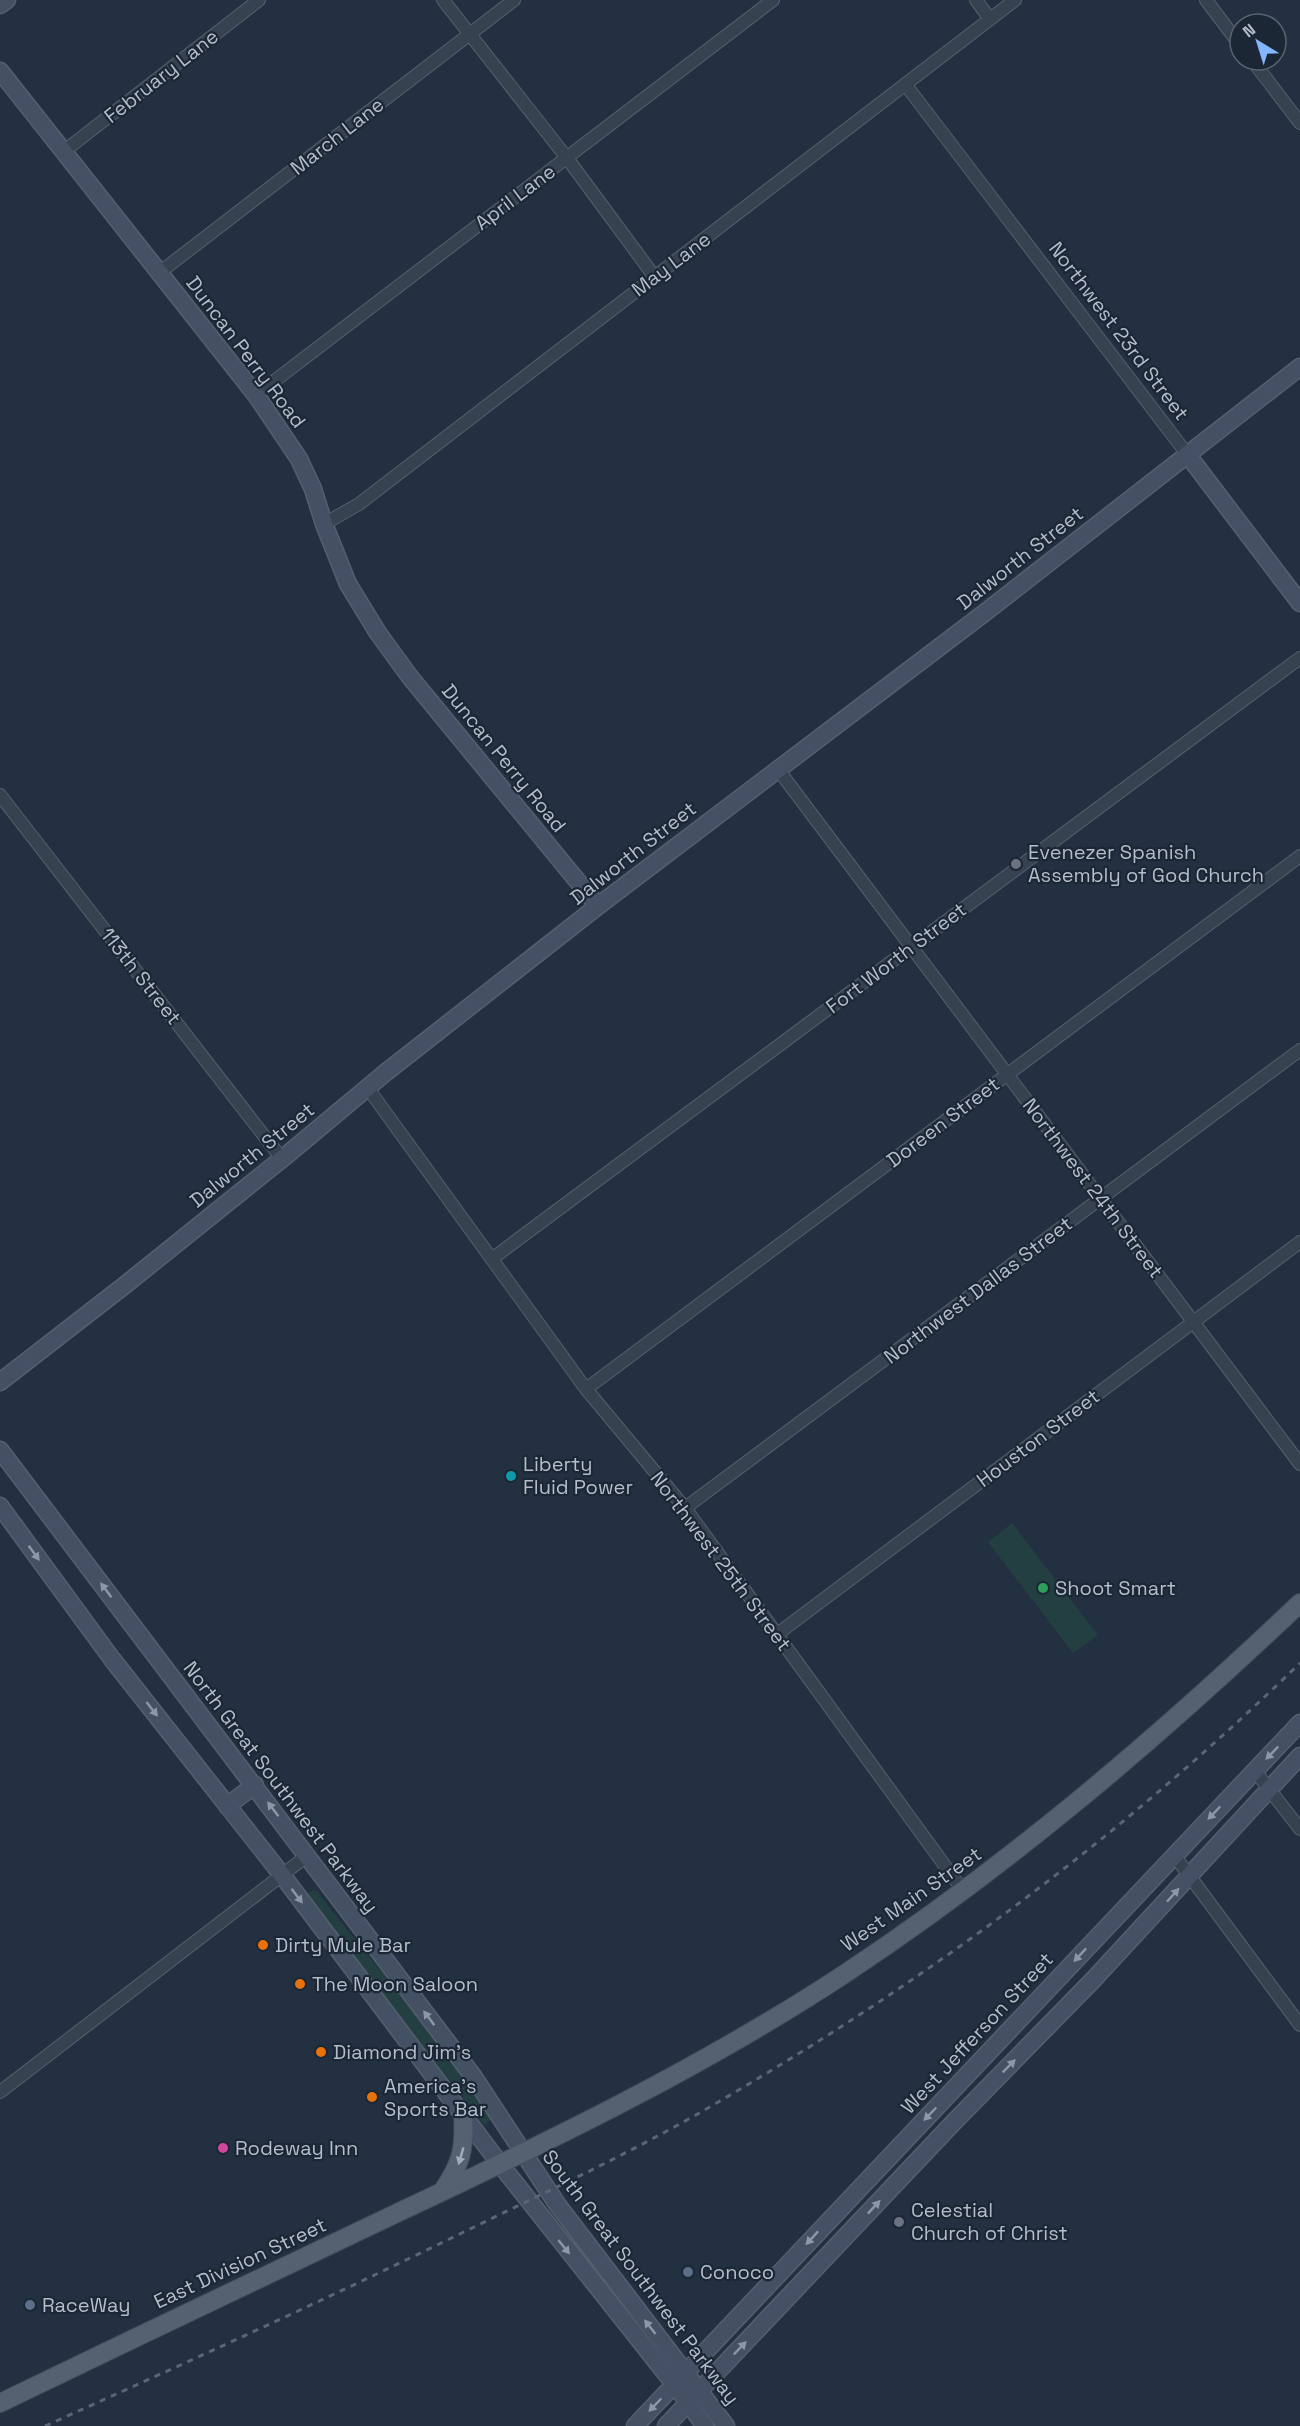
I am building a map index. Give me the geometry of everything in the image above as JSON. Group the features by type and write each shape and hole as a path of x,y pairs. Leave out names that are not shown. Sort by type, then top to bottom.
{"main road":[{"path":"0,5 7,0"},
{"name":"Duncan Perry Road","path":"0,71 256,395 299,459 313,489 348,584 378,633 410,677 598,906"},
{"name":"Dalworth Street","path":"0,1382 598,906 983,614 1300,367"},
{"name":"Northwest 23rd Street","path":"1187,454 1300,603"},
{"name":"North Great Southwest Parkway","path":"0,1450 473,2076 522,2153"},
{"path":"0,1506 112,1659 282,1875 500,2164"},
{"name":"West Main Street","path":"500,2164 606,2111 722,2048 843,1975 964,1892 1029,1842 1207,1691 1300,1603"},
{"name":"West Jefferson Street","path":"635,2426 1300,1724"},
{"path":"666,2426 1156,1914 1300,1756"},
{"path":"227,1806 255,1785"},
{"path":"1137,1895 1156,1914"},
{"path":"1046,1992 1065,2010"},
{"path":"442,2192 455,2173 462,2157 465,2140 463,2116"},
{"path":"896,2150 913,2166"},
{"name":"South Great Southwest Parkway","path":"522,2153 618,2286 694,2397 726,2426"},
{"name":"South Great Southwest Parkway","path":"500,2164 681,2379"},
{"name":"East Division Street","path":"0,2403 500,2164"},
{"path":"784,2268 800,2285"},
{"name":"South Great Southwest Parkway","path":"694,2397 705,2426"}],"street":[{"name":"February Lane","path":"63,152 260,0"},
{"path":"443,0 567,158 654,276"},
{"name":"March Lane","path":"159,273 514,0"},
{"name":"April Lane","path":"256,395 773,0"},
{"path":"976,0 990,19"},
{"name":"May Lane","path":"324,524 358,504 1015,0"},
{"path":"1206,0 1228,29"},
{"path":"1261,72 1300,123"},
{"name":"Northwest 23rd Street","path":"905,84 1187,454"},
{"name":"Fort Worth Street","path":"493,1258 1300,658"},
{"name":"Northwest 24th Street","path":"777,768 1300,1464"},
{"name":"113th Street","path":"0,795 282,1159"},
{"name":"Doreen Street","path":"586,1389 1300,856"},
{"name":"Northwest Dallas Street","path":"685,1508 1300,1050"},
{"name":"Northwest 25th Street","path":"368,1088 586,1389 685,1508 964,1892"},
{"name":"Houston Street","path":"776,1635 1300,1242"},
{"path":"1255,1771 1300,1830"},
{"path":"0,2092 308,1855"},
{"path":"1174,1855 1300,2025"}],"green space":[{"name":"Shoot Smart","path":"1012,1523 1098,1635 1073,1653 988,1542"},
{"path":"313,1890 317,1891 430,2031 491,2120 484,2125 432,2058 386,2008 305,1894"}],"railway":[{"path":"45,2426 311,2305 587,2172 673,2128 782,2064 939,1961 1089,1849 1161,1790 1300,1663"}],"place":[{"name":"Evenezer Spanish Assembly of God Church","path":"1016,864"},
{"name":"Liberty Fluid Power","path":"511,1476"},
{"name":"Shoot Smart","path":"1043,1588"},
{"name":"Dirty Mule Bar","path":"263,1945"},
{"name":"The Moon Saloon","path":"300,1984"},
{"name":"Diamond Jim's","path":"321,2052"},
{"name":"America's Sports Bar","path":"372,2097"},
{"name":"Rodeway Inn","path":"223,2148"},
{"name":"Celestial Church of Christ","path":"899,2222"},
{"name":"Conoco","path":"688,2272"},
{"name":"RaceWay","path":"30,2305"}]}
